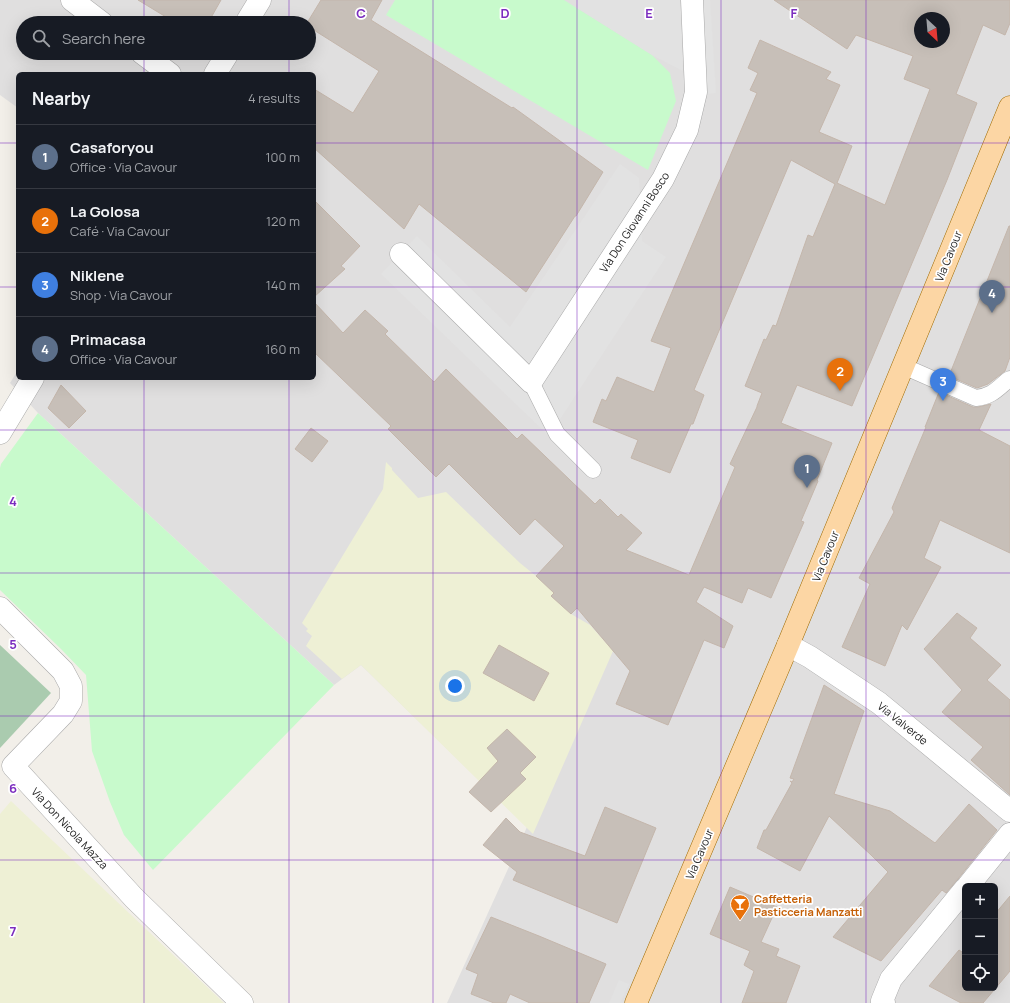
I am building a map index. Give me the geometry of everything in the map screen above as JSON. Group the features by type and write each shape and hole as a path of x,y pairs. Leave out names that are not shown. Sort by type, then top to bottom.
{"main road":[{"name":"Via Cavour","path":"636,1003 788,645 1010,107"}],"street":[{"path":"72,0 93,16"},
{"path":"250,16 260,0"},
{"name":"Via Don Giovanni Bosco","path":"531,382 663,179 687,130 696,92 692,0"},
{"path":"151,60 167,72"},
{"path":"216,72 224,60"},
{"path":"401,254 531,382"},
{"path":"0,433 32,380"},
{"name":"Via Don Nicola Mazza","path":"0,608 63,671 71,686 71,700 63,714 12,766 134,898 242,1003"},
{"name":"Via Valverde","path":"788,645 810,657 879,703 1010,811"},
{"path":"970,883 1010,834"},
{"path":"883,1002 891,980 962,893"}],"lane":[{"path":"903,366 976,398 985,397 992,394 1010,379"},
{"path":"531,382 557,434 593,470"}],"shaded area":[{"path":"0,0 1010,0 1010,1003 447,1003 527,827 361,665 334,685 38,413 10,383 16,373 16,380 316,380 316,72 16,72 16,107 0,95"},
{"path":"576,0 680,0 683,71 652,55 577,8"},
{"path":"702,0 710,0 716,93 707,94"},
{"path":"620,164 639,178 642,241 666,257 549,436 381,274 417,236 510,327"},
{"path":"619,980 629,984 620,1003 609,1003"}],"green space":[{"path":"395,0 564,0 652,55 670,73 676,101 648,170 386,15"},
{"path":"38,413 334,685 153,870 124,835 110,802 92,751 86,675 0,590 0,468 1,464"},
{"path":"386,462 418,498 446,492 520,563 554,593 551,596 571,614 590,625 613,651 533,834 361,665 342,679 306,646 312,636 306,631 308,629 302,623 383,489"},
{"path":"0,645 51,693 0,748"},
{"path":"11,801 224,1003 0,1003 0,814"}],"building":[{"path":"138,0 221,0 212,16 164,16"},
{"path":"321,0 382,0 371,20 512,108 513,107 603,172 526,292 419,204 404,229 316,150 316,90 353,113 379,71 316,31 316,16 311,16"},
{"path":"774,0 1010,0 1010,23 1005,35 983,25 956,94 977,103 947,180 852,406 797,385 781,423 832,443 801,521 804,522 771,598 748,588 742,603 704,587 696,602 733,626 724,648 704,640 668,725 616,704 630,671 577,608 571,614 551,596 554,593 536,576 564,546 535,519 520,535 449,464 436,477 388,429 391,426 316,354 316,304 343,333 365,310 388,331 385,334 434,382 446,369 517,439 522,434 595,504 600,499 618,517 621,514 642,533 626,550 689,575 735,467 730,464 762,393 745,386 764,339 766,340 773,325 776,326 808,235 813,237 835,184 791,160 694,390 704,395 693,424 691,424 670,473 631,458 638,440 593,422 602,399 606,401 617,377 654,392 671,348 651,341 757,93 750,90 758,73 748,68 760,40 831,72 826,79 840,85 819,132 852,146 837,183 885,205 930,89 904,79 913,56 856,35 847,49"},
{"path":"316,202 360,246 341,266 345,269 316,295"},
{"path":"1009,226 1010,357 1005,371 988,384 977,388 949,376"},
{"path":"61,385 86,411 69,428 48,408"},
{"path":"939,392 973,407 991,404 979,430 1010,446 1010,553 940,520 924,558 941,567 907,630 902,625 885,666 842,647 870,584 859,578 894,512 892,508"},
{"path":"311,428 328,441 312,462 295,449"},
{"path":"957,613 977,628 970,638 1001,665 987,680 1010,700 1010,795 971,760 983,747 942,712 962,690 924,649"},
{"path":"499,645 549,673 534,701 483,673"},
{"path":"824,685 864,711 834,794 890,811 935,843 969,804 997,830 946,893 942,890 881,961 833,937 888,872 829,816 800,871 757,848 764,830 766,830 792,783 790,781 792,782 794,779 790,778"},
{"path":"507,729 536,757 520,773 526,779 491,812 469,792 498,761 487,748"},
{"path":"605,807 656,828 617,923 513,880 517,872 483,845 506,818 520,832 585,856"},
{"path":"730,887 777,907 761,942 779,949 776,956 800,966 786,1003 742,1003 754,971 744,965 750,951 710,934"},
{"path":"1010,896 1010,971 998,985 998,919 998,910"},
{"path":"491,917 606,964 589,1003 530,1003 510,994 506,1003 494,1003 471,994 478,974 466,969"},
{"path":"959,950 962,952 962,991 993,991 983,1003 961,1003 929,986"}],"place":[{"name":"Primacasa","path":"992,313"},
{"name":"La Golosa","path":"840,391"},
{"name":"Niklene","path":"943,401"},
{"name":"Casaforyou","path":"807,488"},
{"name":"Caffetteria Pasticceria Manzatti","path":"740,921"}]}
